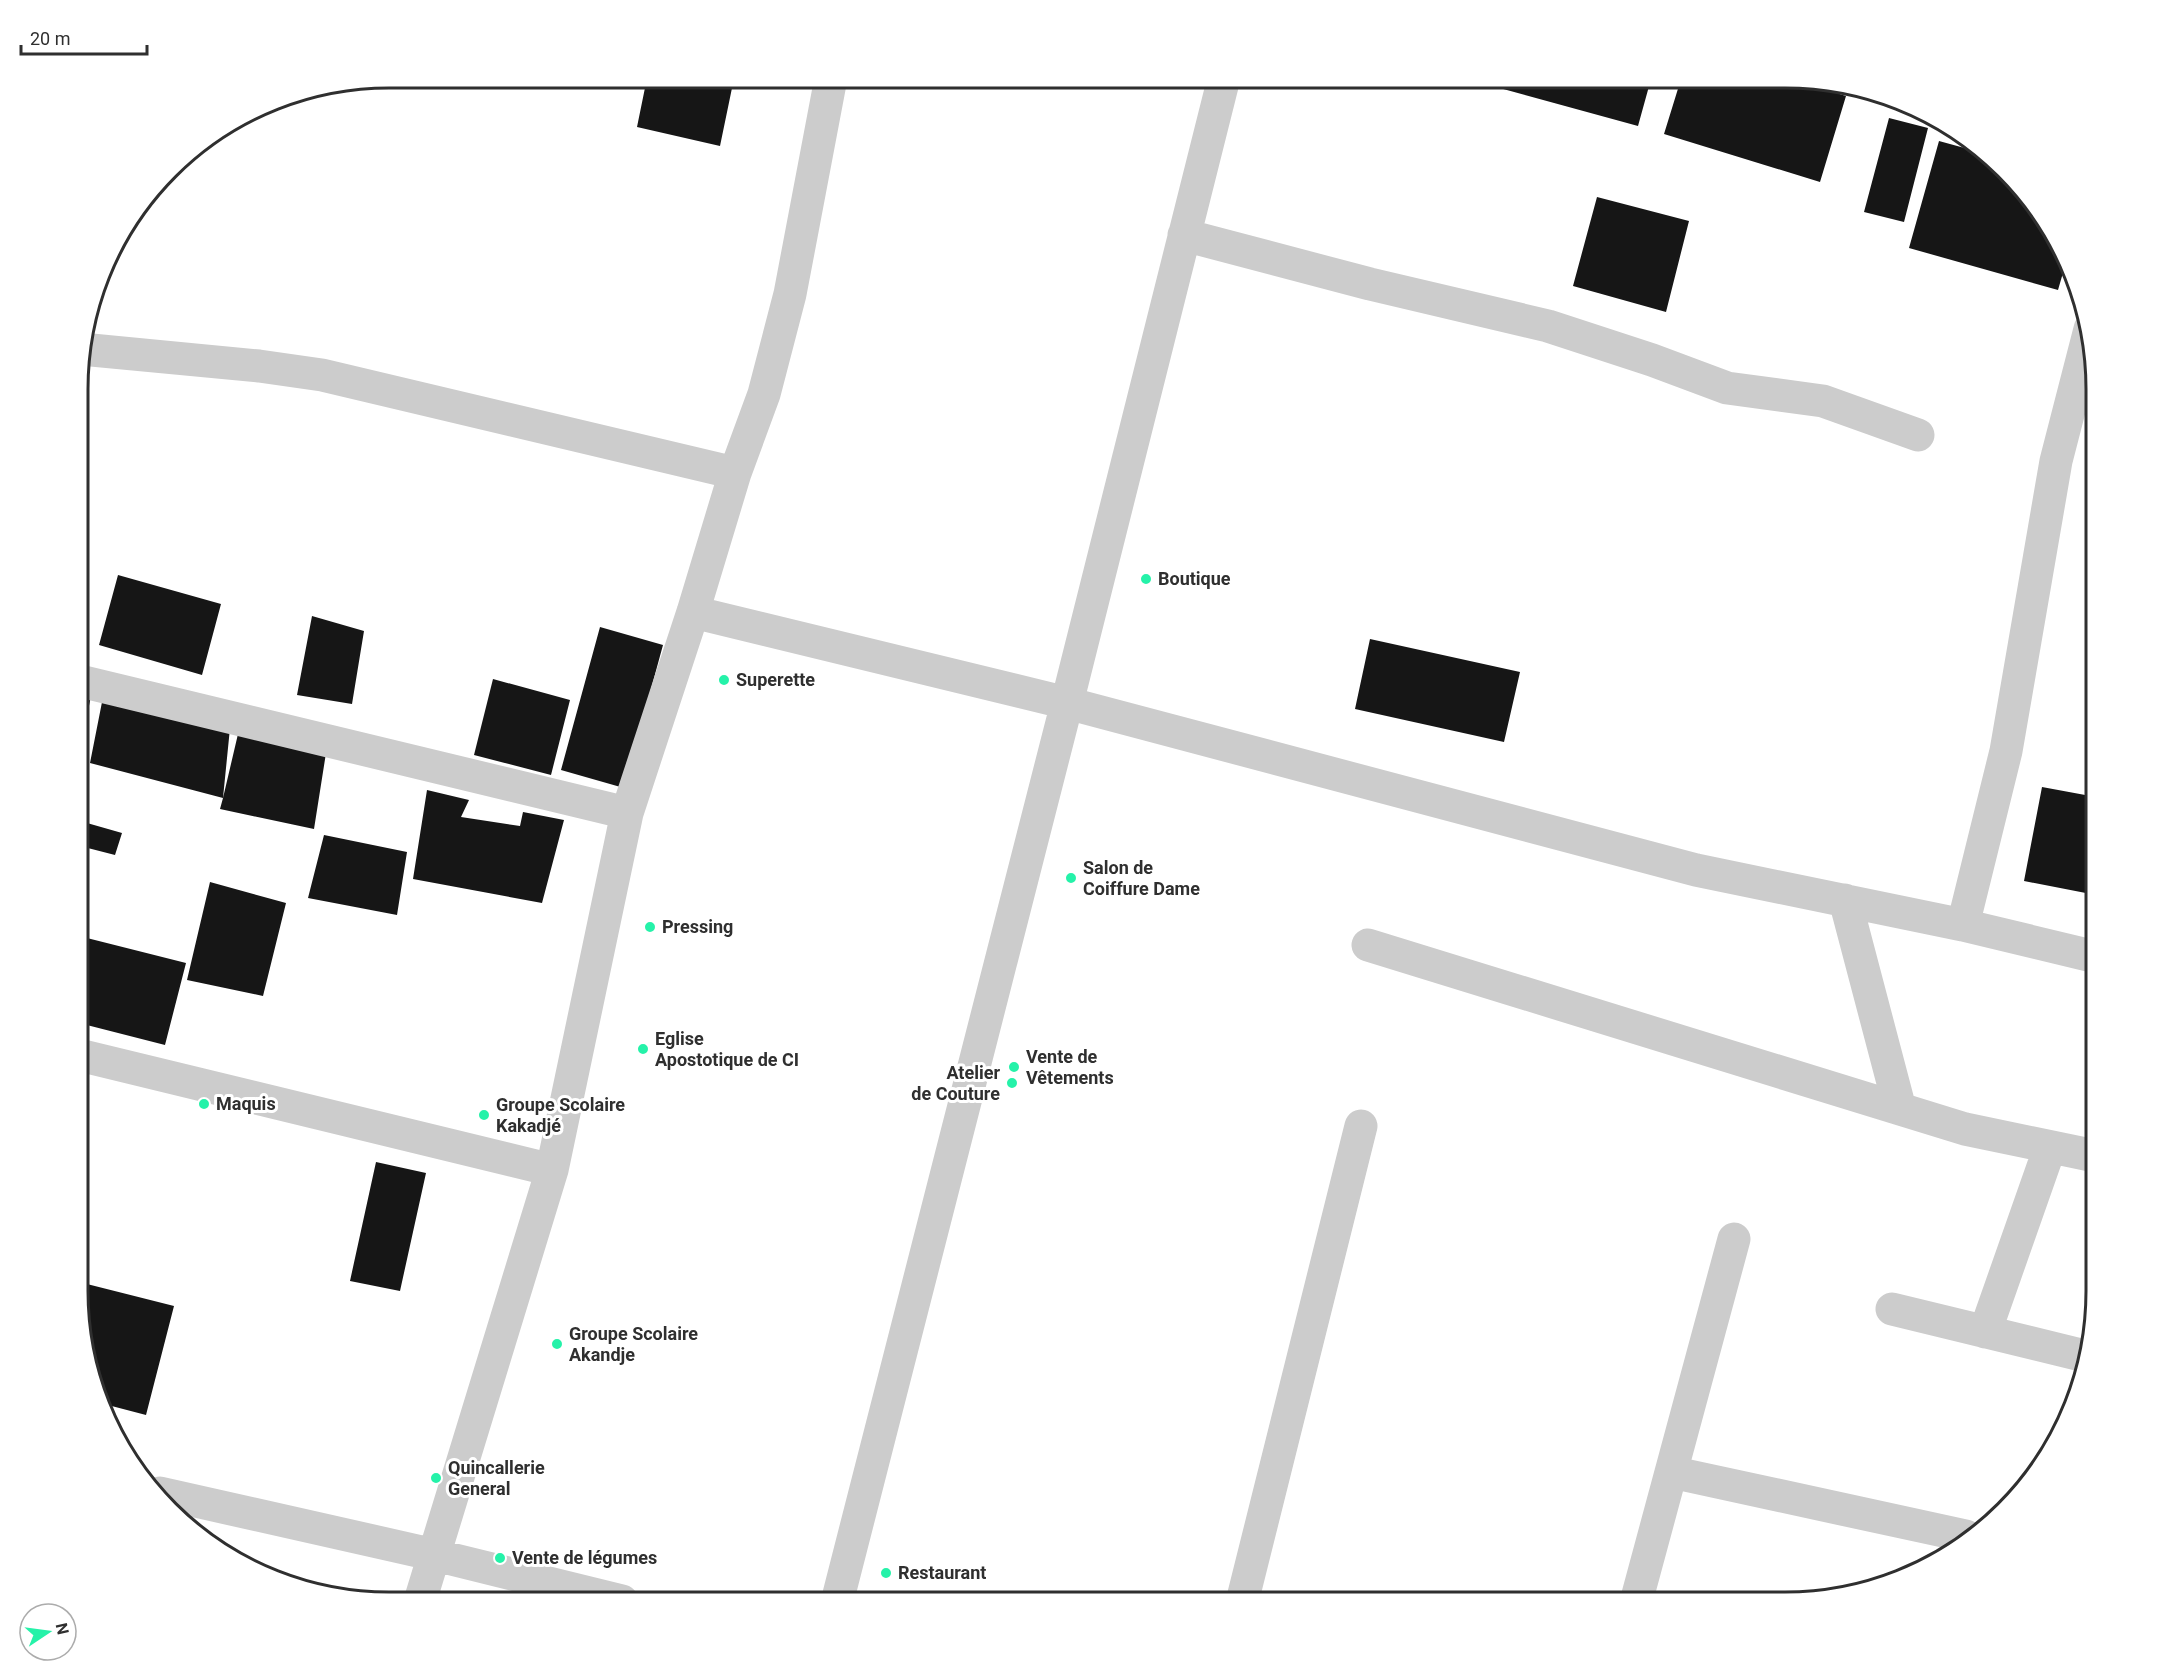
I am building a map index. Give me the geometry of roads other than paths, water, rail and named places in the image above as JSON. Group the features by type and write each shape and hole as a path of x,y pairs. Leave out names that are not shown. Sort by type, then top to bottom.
{"street":[{"path":"423,1592 552,1170 627,813 693,612 735,473 764,394 790,294 829,88"},
{"path":"840,1592 1221,88"},
{"path":"1184,235 1370,284 1548,326 1652,360 1727,388 1823,401 1918,435"},
{"path":"91,350 260,366 322,375 735,473"},
{"path":"1963,925 2006,750 2056,461 2083,354"},
{"path":"693,612 1067,703 1696,870 1963,925 2086,955"},
{"path":"88,683 627,813"},
{"path":"1845,900 1900,1109"},
{"path":"1368,945 1965,1129 2086,1154"},
{"path":"88,1057 552,1170"},
{"path":"1244,1592 1361,1126"},
{"path":"1985,1332 2050,1147"},
{"path":"1639,1592 1734,1239"},
{"path":"1892,1309 2079,1355"},
{"path":"1671,1472 1960,1535"},
{"path":"169,1495 435,1555 585,1592"}],"place":[{"name":"Boutique","path":"1146,579"},
{"name":"Superette","path":"724,680"},
{"name":"Salon de Coiffure Dame","path":"1071,878"},
{"name":"Pressing","path":"650,927"},
{"name":"Eglise Apostotique de CI","path":"643,1049"},
{"name":"Vente de Vêtements","path":"1014,1067"},
{"name":"Atelier de Couture","path":"1012,1083"},
{"name":"Maquis","path":"204,1104"},
{"name":"Groupe Scolaire Kakadjé","path":"484,1115"},
{"name":"Groupe Scolaire Akandje","path":"557,1344"},
{"name":"Quincallerie General","path":"436,1478"},
{"name":"Vente de légumes","path":"500,1558"},
{"name":"Restaurant","path":"886,1573"}]}
